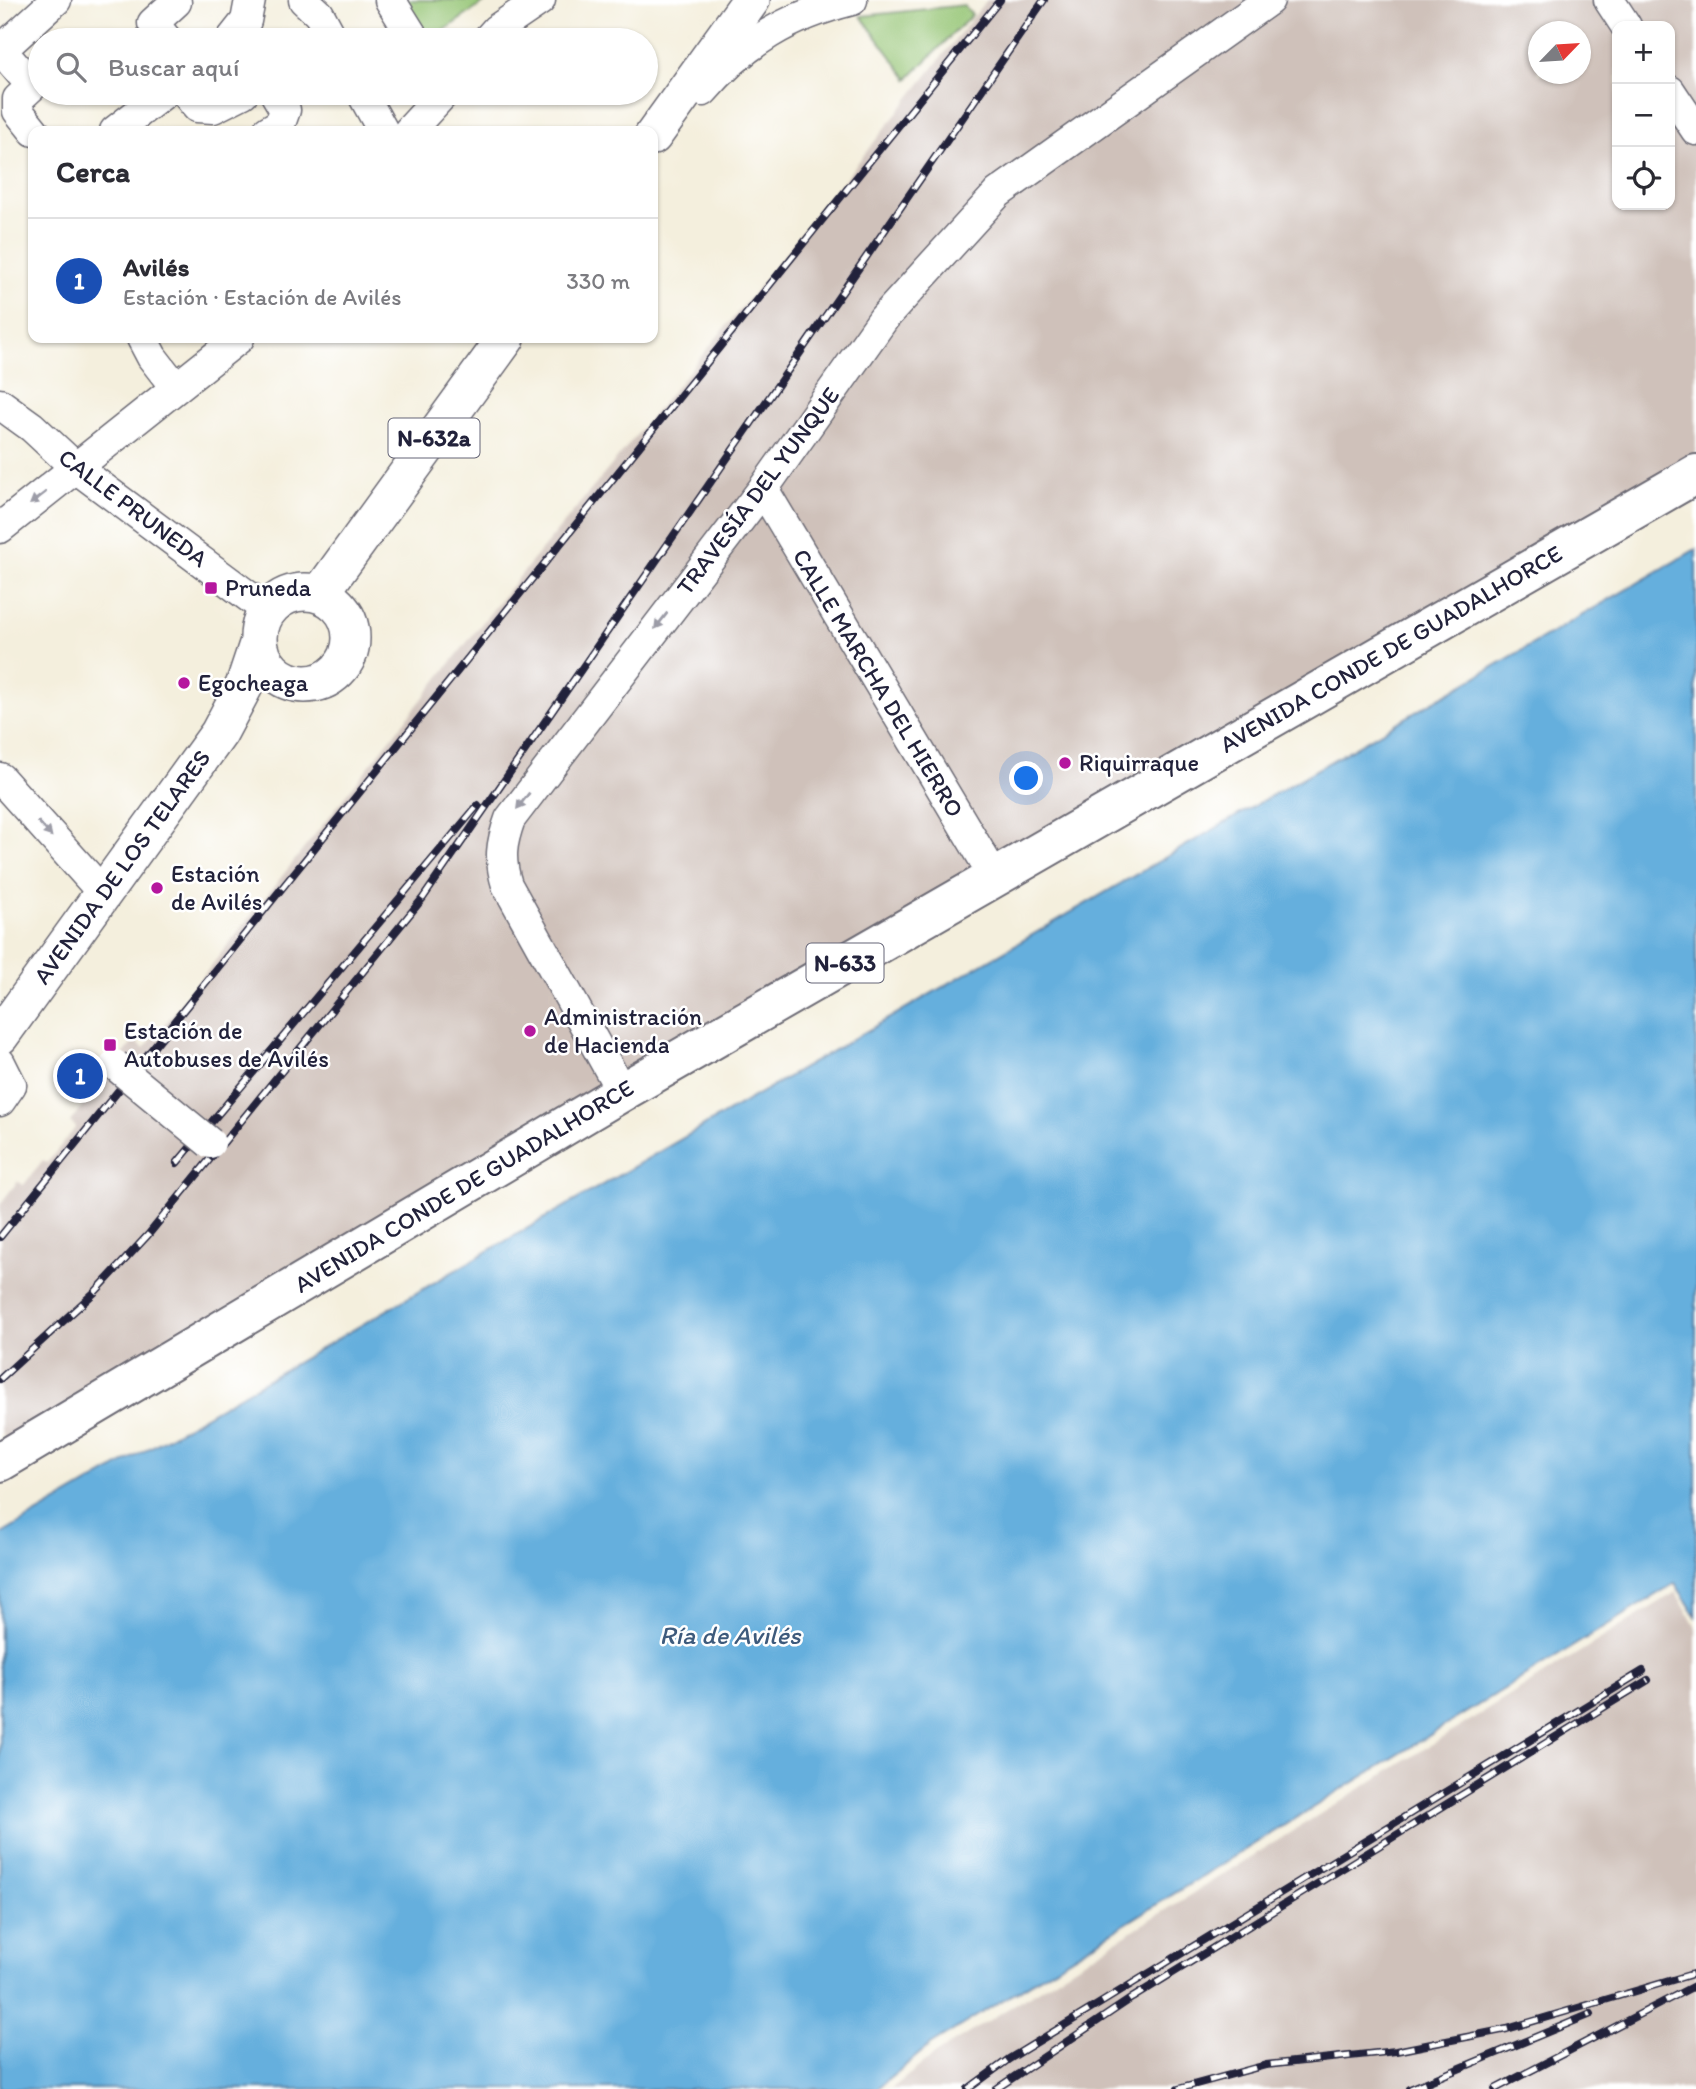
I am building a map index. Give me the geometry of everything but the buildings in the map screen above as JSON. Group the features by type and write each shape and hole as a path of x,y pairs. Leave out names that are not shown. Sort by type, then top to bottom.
{"highway":[{"name":"AVENIDA CONDE DE GUADALHORCE","path":"0,1462 622,1091 1696,474"}],"main road":[{"path":"658,129 751,0"},
{"name":"N-632a","path":"301,685 331,677 343,666 350,652 352,632 333,605 361,538 502,343"},
{"path":"301,685 272,671 263,657 263,626 288,595 304,592 333,605"},
{"name":"AVENIDA DE LOS TELARES","path":"0,1036 219,733 244,686 263,626"},
{"name":"AVENIDA DE LOS TELARES","path":"219,733 260,705 301,685"}],"street":[{"path":"28,81 1,51 56,0"},
{"path":"157,28 153,23 176,2 174,0"},
{"path":"240,28 246,21 250,0"},
{"path":"304,0 319,14 327,28"},
{"path":"390,0 408,28"},
{"path":"499,28 540,0"},
{"name":"TRAVESÍA DEL YUNQUE","path":"622,1091 507,885 500,866 500,847 510,819 763,489 884,318 998,193 1269,0"},
{"path":"1609,0 1623,21"},
{"path":"658,144 726,64 773,29 831,2"},
{"path":"28,90 18,99 18,111 30,126"},
{"path":"1675,98 1696,130"},
{"path":"121,126 149,105"},
{"path":"195,105 213,108 219,105"},
{"path":"275,126 285,110 282,105"},
{"path":"367,105 375,126"},
{"path":"414,126 433,105"},
{"path":"145,343 176,388"},
{"path":"0,528 233,343"},
{"name":"CALLE PRUNEDA","path":"0,404 32,427 76,468 263,626"},
{"name":"CALLE MARCHA DEL HIERRO","path":"763,489 994,876"},
{"path":"0,778 103,893"},
{"path":"0,1063 11,1086 0,1101"},
{"path":"115,1065 210,1143"}],"shaded area":[{"path":"987,0 1696,0 1696,484 18,1463 0,1430 0,1204 18,1181 23,1186 43,1160 47,1163 76,1127 70,1122 134,1041 144,1048 170,1018 506,593 771,272"},
{"path":"1676,1592 1696,1628 1696,2089 891,2089 935,2054"}],"green space":[{"path":"398,0 488,0 447,28 417,28"},
{"path":"964,5 972,15 908,79 861,16"}],"water":[{"name":"Ría de Avilés","path":"1696,549 1696,1616 1675,1583 930,2045 877,2089 0,2089 0,1535"}],"railway":[{"path":"0,1237 1000,0"},
{"path":"0,1379 96,1291 148,1235 423,898 1044,0"},
{"path":"177,1163 478,805"},
{"path":"968,2089 1009,2059 1643,1671"},
{"path":"996,2089 1132,1998 1648,1680"},
{"path":"1178,2089 1266,2065 1396,2051 1507,2029 1696,1973"},
{"path":"1495,2089 1696,1985"},
{"path":"1410,2089 1591,2014"}],"place":[{"name":"Pruneda","path":"211,588"},
{"name":"Egocheaga","path":"184,683"},
{"name":"Riquirraque","path":"1065,763"},
{"name":"Estación de Avilés","path":"157,888"},
{"name":"Administración de Hacienda","path":"530,1031"},
{"name":"Estación de Autobuses de Avilés","path":"110,1045"},
{"name":"Avilés","path":"80,1076"}]}
